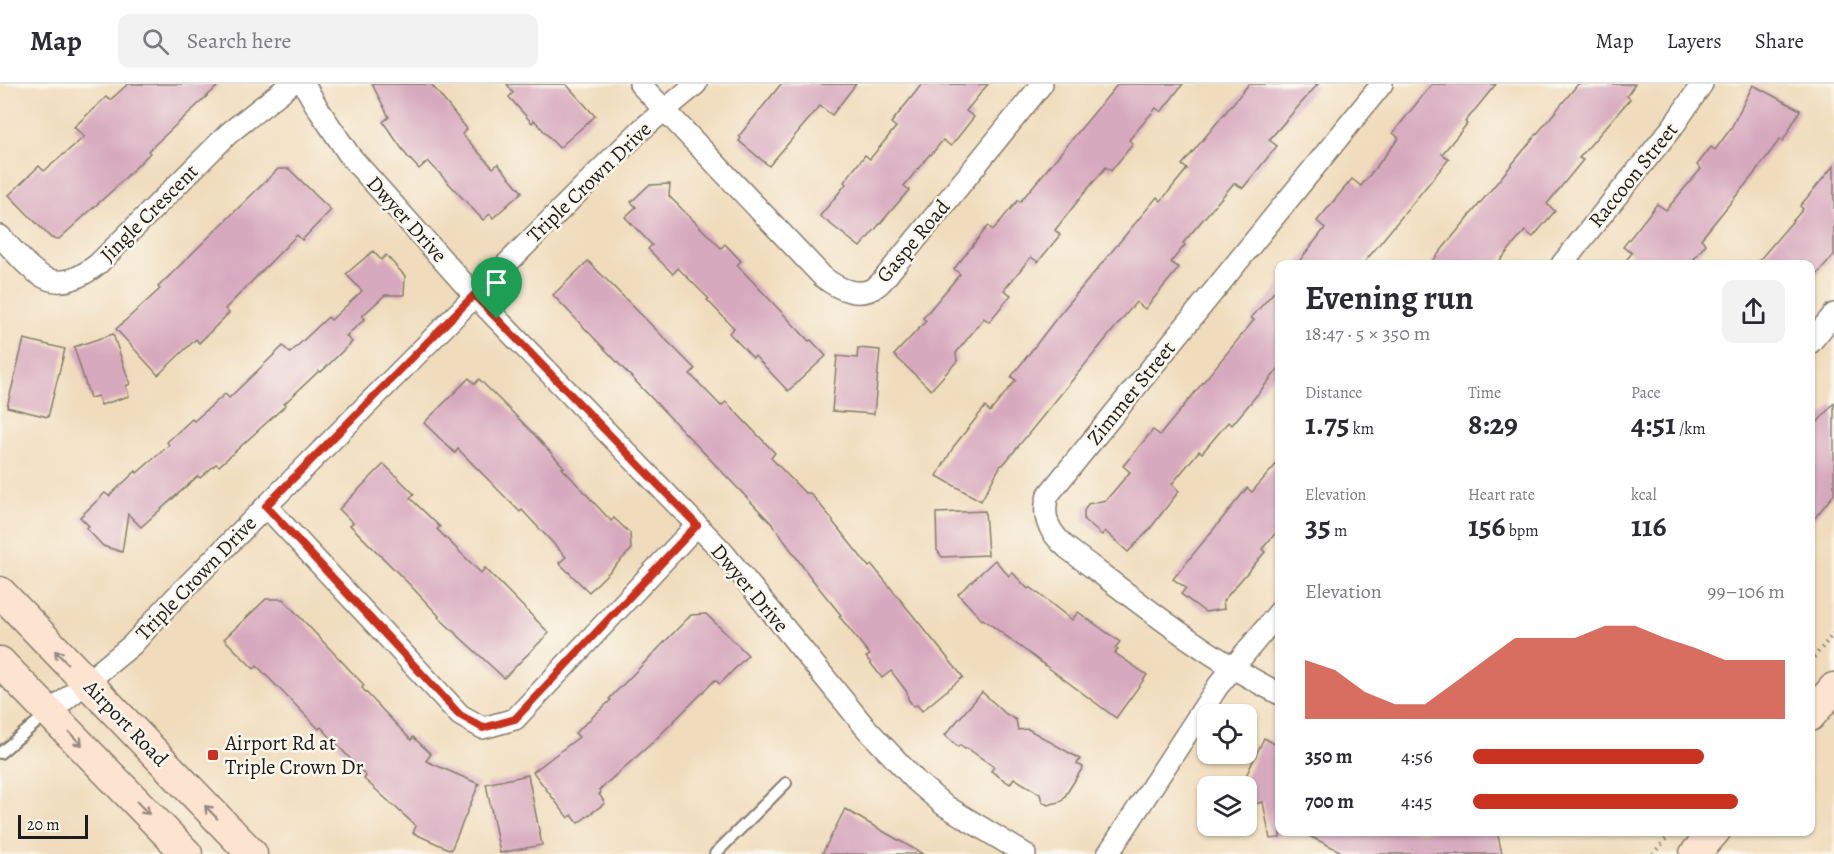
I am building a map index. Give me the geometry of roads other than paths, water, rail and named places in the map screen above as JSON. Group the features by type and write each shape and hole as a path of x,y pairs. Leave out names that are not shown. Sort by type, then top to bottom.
{"main road":[{"name":"Airport Road","path":"0,592 252,854"},
{"path":"0,662 187,854"},
{"path":"1815,710 1834,688"},
{"path":"1695,854 1710,836"}],"street":[{"name":"Jingle Crescent","path":"0,236 43,278 70,281 84,276 229,133 291,84"},
{"name":"Dwyer Drive","path":"304,84 350,156 474,295 722,551 865,727 916,781 944,806 1025,854"},
{"name":"Gaspe Road","path":"640,84 823,278 845,291 861,292 877,286 891,270 1042,84"},
{"name":"Triple Crown Drive","path":"49,713 132,645 171,602 474,295 625,146 696,84"},
{"name":"Zimmer Street","path":"1275,691 1232,669 1067,549 1052,534 1047,525 1045,505 1048,495 1382,84"},
{"name":"Raccoon Street","path":"1565,260 1674,126 1701,84"},
{"path":"1815,337 1834,314"},
{"path":"266,506 460,715 483,728 515,719 697,525"},
{"path":"1108,854 1218,686 1275,617"}],"lane":[{"path":"0,753 49,713"},
{"path":"715,854 786,783"}],"place":[{"name":"Airport Rd at Triple Crown Dr","path":"213,755"}]}
